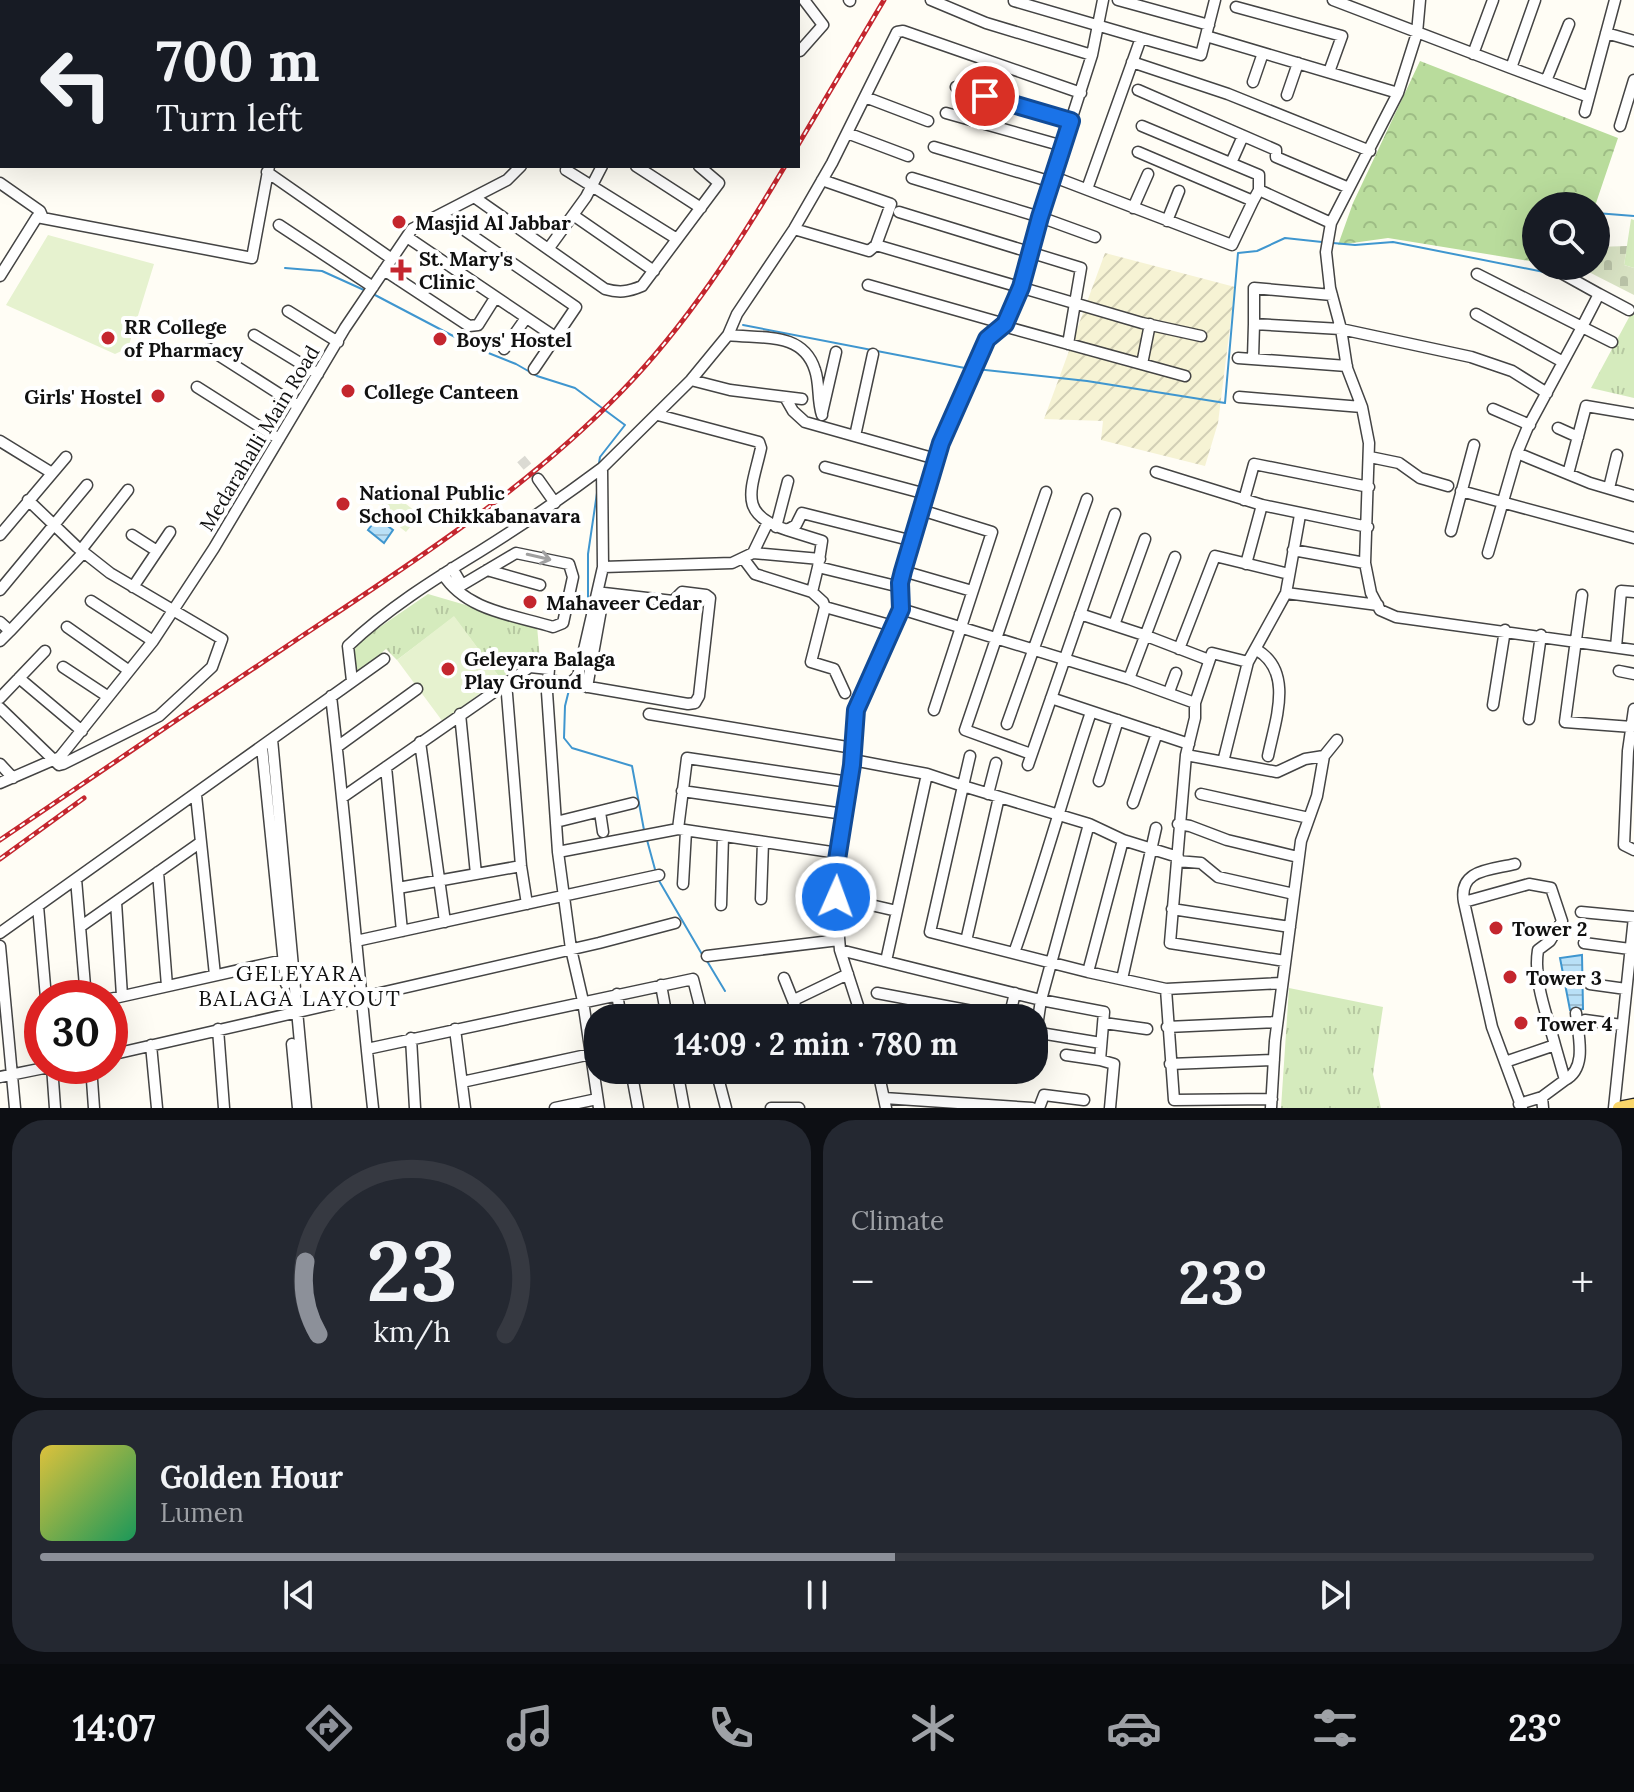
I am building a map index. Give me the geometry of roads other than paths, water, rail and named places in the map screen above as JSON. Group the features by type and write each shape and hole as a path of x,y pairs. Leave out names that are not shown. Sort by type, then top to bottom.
{"main road":[{"path":"1616,1108 1634,1105"}],"street":[{"path":"800,51 823,25 804,0"},
{"path":"931,0 986,23 1092,55"},
{"path":"858,1004 840,945 836,897 838,853 853,760 856,710 901,609 903,571 936,459 987,339 1004,325 1021,287 1092,55 1103,0"},
{"path":"1118,0 1263,53 1398,93"},
{"path":"1014,1 1201,55 1215,0"},
{"path":"1420,0 1417,33 1398,93 1331,223 1326,252 1347,366 1362,407 1370,457 1365,563 1371,593 1380,610 1396,617 1634,650"},
{"path":"1473,54 1493,0"},
{"path":"1511,68 1535,0"},
{"path":"1585,112 1615,0"},
{"path":"1337,1 1589,97"},
{"path":"1236,7 1342,36 1329,72"},
{"path":"1546,81 1569,24"},
{"path":"352,681 348,646 369,625 555,503 602,468 691,380 728,335 737,314 794,229 847,133 897,32 903,31 1081,93"},
{"path":"1606,33 1634,41"},
{"path":"1087,189 1141,38"},
{"path":"1253,82 1263,53"},
{"path":"1132,62 1228,94 1370,151"},
{"path":"1287,95 1298,63"},
{"path":"1620,126 1634,80"},
{"path":"956,87 1071,121"},
{"path":"1138,90 1276,150 1276,157 1349,188"},
{"path":"865,97 928,121"},
{"path":"946,113 1063,146"},
{"path":"934,147 1087,189 1232,245 1259,190 1259,175 1142,126"},
{"path":"847,133 908,156"},
{"path":"1231,163 1243,136"},
{"path":"1138,152 1253,201"},
{"name":"Medarahalli Main Road","path":"55,760 82,731 174,611 298,406 412,229 507,180 519,168"},
{"path":"567,168 677,239"},
{"path":"549,248 601,168"},
{"path":"639,168 701,208"},
{"path":"474,197 605,289 617,293 642,286 719,183 701,168"},
{"path":"0,276 37,217 252,258 268,169 392,259"},
{"path":"1133,208 1148,174"},
{"path":"912,178 1095,237"},
{"path":"794,229 869,251 876,245 891,204 822,180"},
{"path":"0,183 40,211 43,218"},
{"path":"1259,190 1331,223"},
{"path":"1167,221 1179,191"},
{"path":"899,212 1081,268 1068,344"},
{"path":"441,214 576,307 534,369"},
{"path":"573,215 654,271"},
{"path":"279,225 373,287"},
{"path":"407,237 555,337"},
{"path":"876,245 1201,336"},
{"path":"384,270 469,326 478,325 495,298"},
{"path":"1477,274 1612,342"},
{"path":"1574,280 1629,310"},
{"path":"868,285 1185,376"},
{"path":"1253,358 1254,288 1332,295"},
{"path":"1488,553 1517,453 1599,294"},
{"path":"288,311 338,342"},
{"path":"1476,314 1563,362"},
{"path":"504,349 526,318"},
{"path":"1142,364 1150,324"},
{"path":"1254,324 1341,329 1471,357 1512,371 1547,393"},
{"path":"254,335 318,374"},
{"path":"728,335 799,344 810,356 817,373 820,420"},
{"path":"209,349 298,406"},
{"path":"820,420 836,352"},
{"path":"855,436 873,354"},
{"path":"1238,358 1347,366"},
{"path":"691,380 730,390 802,399"},
{"path":"197,387 279,439"},
{"path":"785,397 798,417 820,420 855,436 936,459"},
{"path":"1239,397 1362,407"},
{"path":"1568,474 1586,406 1634,414"},
{"path":"1493,409 1530,425"},
{"path":"658,415 759,442 761,448 751,492 752,506 760,520 822,541 812,592"},
{"path":"1558,428 1578,437"},
{"path":"0,441 52,473"},
{"path":"1451,531 1474,445"},
{"path":"1517,453 1634,496"},
{"path":"1609,488 1617,455"},
{"path":"2,528 66,457"},
{"path":"1370,457 1399,463 1420,478 1448,486"},
{"path":"1244,500 1254,464 1369,487"},
{"path":"825,467 926,494"},
{"path":"569,684 578,676 603,567 602,468"},
{"path":"1156,472 1300,515 1368,527"},
{"path":"538,479 555,503"},
{"path":"603,567 732,563 748,555 777,527 788,481"},
{"path":"0,590 87,485"},
{"path":"0,641 82,551 128,490"},
{"path":"1461,491 1634,538"},
{"path":"1046,492 965,730 1029,760 1115,514"},
{"path":"1007,724 1087,499"},
{"path":"0,708 59,765 63,764 159,716 212,667 222,639 110,573 29,501"},
{"path":"1246,564 1262,505"},
{"path":"921,510 992,532 934,710"},
{"path":"777,527 796,525 802,513 913,541"},
{"path":"1223,762 1248,662 1286,593 1300,515"},
{"path":"133,587 170,532"},
{"path":"132,535 157,551"},
{"path":"1114,625 1145,539"},
{"path":"1293,550 1365,563"},
{"path":"447,571 458,588 472,603 553,627 563,623 573,577 569,564 519,553 458,588"},
{"path":"748,555 819,563 900,587"},
{"path":"748,555 755,574 812,592 823,602 825,607 811,662 834,669 845,693"},
{"path":"1179,649 1215,556 1289,574"},
{"path":"1129,679 1175,557"},
{"path":"487,570 540,585"},
{"path":"903,571 972,591"},
{"path":"1616,647 1621,591 1634,592"},
{"path":"548,680 587,687 695,703 699,696 710,598 682,592 673,601 604,593 587,687"},
{"path":"1286,593 1378,605"},
{"path":"1582,595 1565,722 1632,727"},
{"path":"91,601 153,641"},
{"path":"825,607 893,626"},
{"path":"901,609 1129,679 1195,703"},
{"path":"1080,614 1209,660"},
{"path":"0,622 10,631"},
{"path":"67,627 128,670"},
{"path":"1493,705 1505,630"},
{"path":"1529,719 1541,635"},
{"path":"1255,649 1272,663 1279,683 1268,756"},
{"path":"0,698 45,651"},
{"path":"1248,662 1212,653 1195,703 1178,824 1170,943 1285,961"},
{"path":"0,933 384,659"},
{"path":"63,667 107,696"},
{"path":"343,797 530,667 549,669 558,852 571,949 584,1008"},
{"path":"1619,671 1634,674"},
{"path":"1169,692 1176,673"},
{"path":"19,678 82,731"},
{"path":"506,682 527,904"},
{"path":"337,747 417,689"},
{"path":"331,696 373,1108"},
{"path":"1051,698 1157,733 1223,762 1277,772 1305,759 1324,756"},
{"path":"1634,709 1624,845 1634,850"},
{"path":"1014,953 1091,712"},
{"path":"460,714 476,874"},
{"path":"649,714 853,748"},
{"path":"1099,781 1118,720"},
{"path":"1133,803 1157,733"},
{"path":"272,739 298,1108"},
{"path":"1166,989 1174,1100 1272,1103 1277,1022 1298,857 1317,796 1324,756 1337,740"},
{"path":"420,742 445,922"},
{"path":"262,747 284,960 306,1108"},
{"path":"970,756 930,932 1166,989 1282,983"},
{"path":"683,884 682,791 687,758 849,782"},
{"path":"0,783 55,760"},
{"path":"853,760 927,774 1089,824 1150,850 1201,863 1218,877 1294,894"},
{"path":"966,941 996,763"},
{"path":"0,764 13,778"},
{"path":"386,767 402,931"},
{"path":"886,961 927,774"},
{"path":"682,791 844,814"},
{"path":"1201,794 1309,818"},
{"path":"196,795 215,975"},
{"path":"556,822 633,803"},
{"path":"600,812 603,832"},
{"path":"1040,1004 1089,824"},
{"path":"1178,824 1227,840 1298,857"},
{"path":"1122,979 1156,828"},
{"path":"558,852 682,830 838,853"},
{"path":"721,905 723,836"},
{"path":"1088,972 1123,840"},
{"path":"80,927 201,842"},
{"path":"761,899 763,842"},
{"path":"1515,864 1472,875 1465,880 1462,890 1492,1027 1521,1106 1542,1103 1577,1071 1581,1016 1622,1025"},
{"path":"398,888 521,866"},
{"path":"158,872 167,986"},
{"path":"356,941 659,875"},
{"path":"76,879 84,980"},
{"path":"1464,902 1529,884 1551,888 1562,921 1550,941 1538,950 1537,962 1540,987 1565,1080"},
{"path":"836,897 897,911"},
{"path":"116,902 121,980"},
{"path":"38,906 44,980"},
{"path":"1172,909 1290,927"},
{"path":"1581,912 1634,917 1616,1108"},
{"path":"128,1051 675,923"},
{"path":"1584,943 1630,949"},
{"path":"707,956 840,945 886,961 1041,1000 1101,1011 1105,1015 1100,1060"},
{"path":"0,946 15,1108"},
{"path":"128,995 284,960"},
{"path":"794,1000 848,974"},
{"path":"784,978 795,1004"},
{"path":"367,1049 693,979 699,1004"},
{"path":"1590,984 1626,989"},
{"path":"661,985 664,1004"},
{"path":"877,993 1009,1018 1015,993"},
{"path":"617,994 619,1004"},
{"path":"1167,1027 1277,1022"},
{"path":"1104,1023 1147,1029"},
{"path":"218,1029 224,1108"},
{"path":"455,1029 465,1108"},
{"path":"1048,1035 1101,1043"},
{"path":"411,1038 415,1108"},
{"path":"151,1045 157,1108"},
{"path":"1505,1062 1555,1045"},
{"path":"1066,1055 1114,1064 1110,1108"},
{"path":"462,1082 584,1056"},
{"path":"1170,1064 1274,1060"},
{"path":"0,1077 24,1072"},
{"path":"54,1084 55,1108"},
{"path":"92,1084 94,1108"},
{"path":"555,1108 598,1104 595,1084"},
{"path":"634,1084 638,1108"},
{"path":"680,1084 684,1108"},
{"path":"719,1084 726,1108"},
{"path":"1039,1108 1044,1095 1084,1100"},
{"path":"885,1103 1032,1108"},
{"path":"771,1108 799,1108"}],"water":[{"path":"377,518 393,530 384,543 368,530"},
{"path":"1582,955 1583,1009 1570,1010 1560,958"}],"waterway":[{"path":"1610,214 1634,216"},
{"path":"976,369 1087,381 1225,403 1238,253 1257,251 1285,238 1322,242"},
{"path":"1333,243 1393,242 1522,268"},
{"path":"285,268 322,271 364,290"},
{"path":"375,295 476,348 537,376 575,388 625,425 600,457 599,463"},
{"path":"743,325 970,369"},
{"path":"588,610 588,554 597,493"},
{"path":"569,690 564,738 572,748 632,766 644,830"},
{"path":"647,840 656,873"},
{"path":"658,879 703,956"},
{"path":"707,961 725,991"}],"tunnel":[{"path":"521,459 538,479"}],"railway":[{"path":"800,142 884,0"},
{"path":"0,840 424,554 547,461 622,391 668,339 730,254 784,168"},
{"path":"0,859 84,798"}],"place":[{"name":"Masjid Al Jabbar","path":"399,222"},
{"name":"St. Mary's Clinic","path":"401,270"},
{"name":"RR College of Pharmacy","path":"108,338"},
{"name":"Boys' Hostel","path":"440,339"},
{"name":"College Canteen","path":"348,391"},
{"name":"Girls' Hostel","path":"158,396"},
{"name":"National Public School Chikkabanavara","path":"343,504"},
{"name":"Mahaveer Cedar","path":"530,602"},
{"name":"Geleyara Balaga Play Ground","path":"448,669"},
{"name":"Tower 2","path":"1496,928"},
{"name":"Tower 3","path":"1510,977"},
{"name":"Tower 4","path":"1521,1023"}],"district":[{"name":"GELEYARA BALAGA LAYOUT","path":"300,986"}]}
